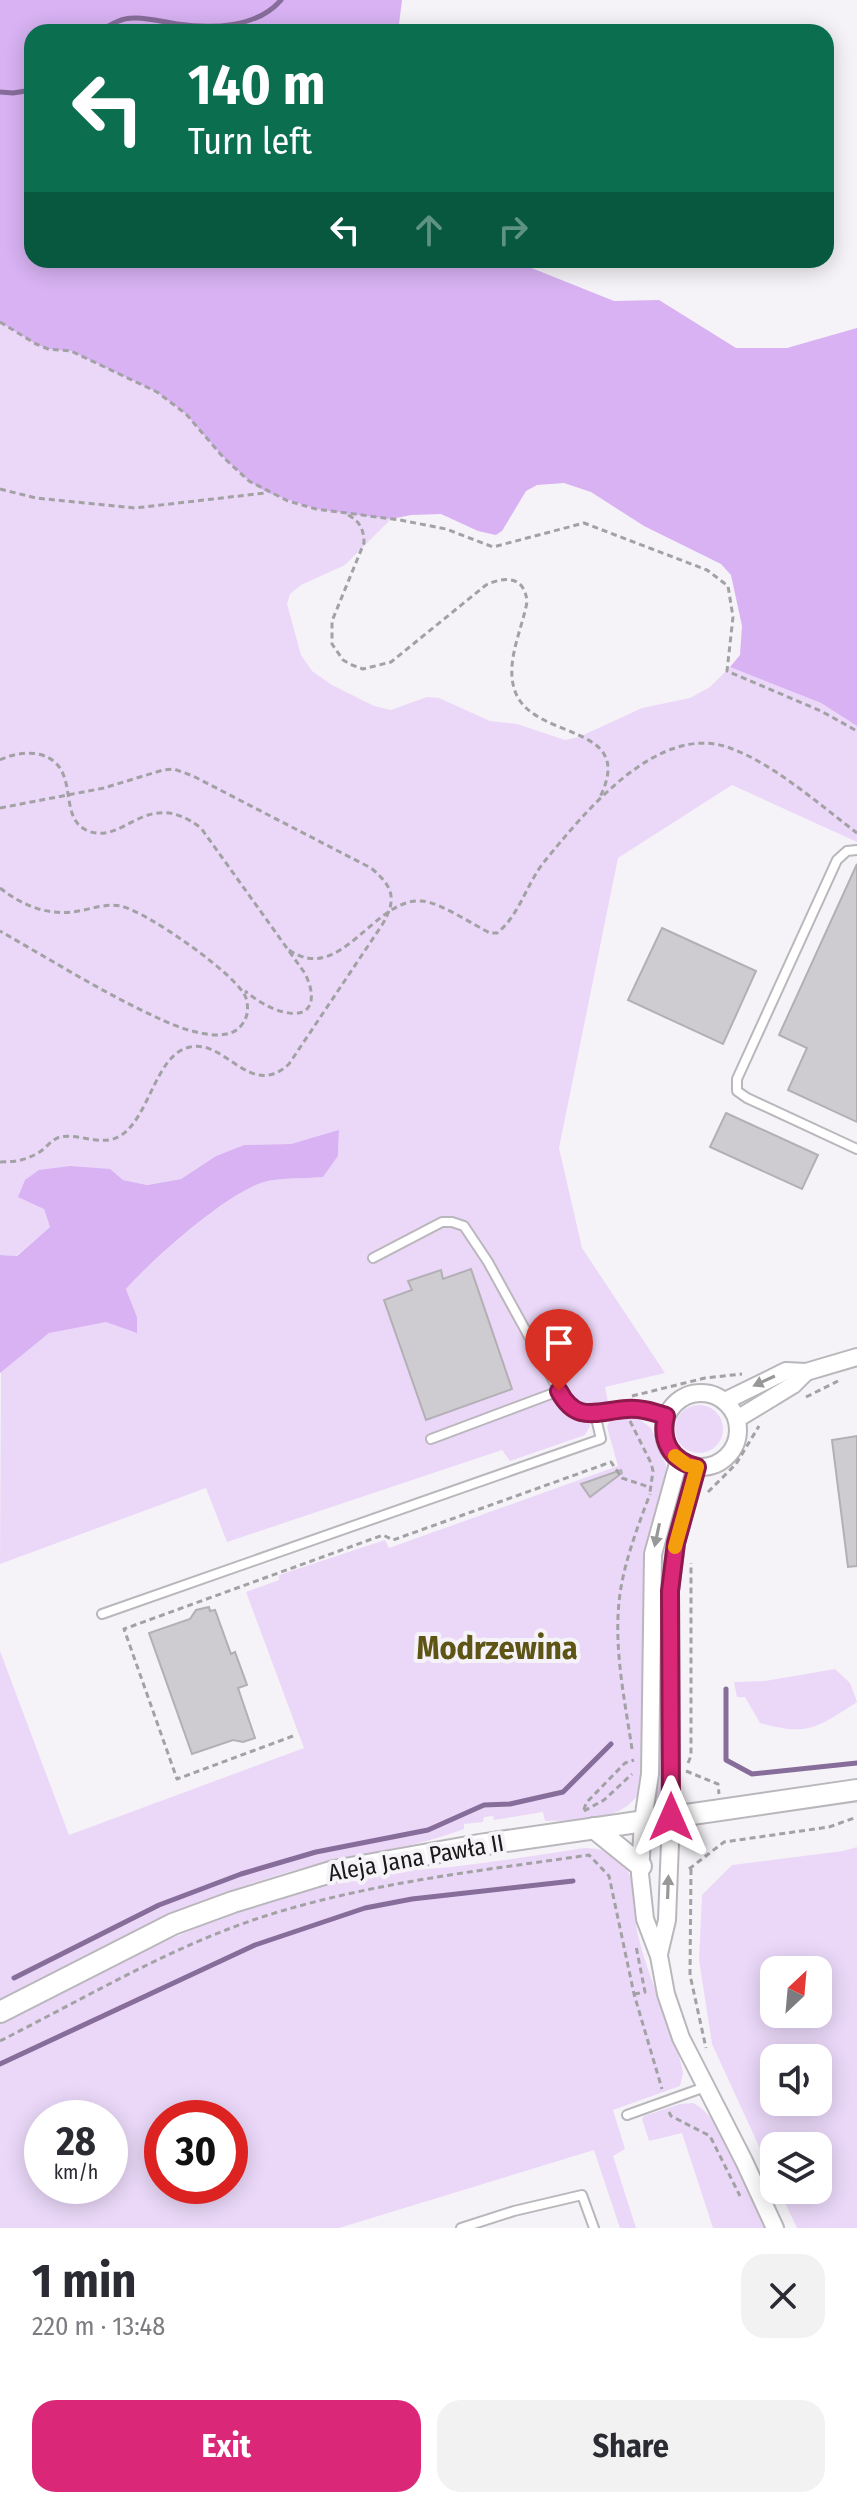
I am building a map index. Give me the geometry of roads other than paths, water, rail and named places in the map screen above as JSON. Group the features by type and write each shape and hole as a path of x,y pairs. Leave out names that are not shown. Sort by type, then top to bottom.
{"street":[{"path":"725,1401 786,1371 806,1372 857,1357"},
{"path":"737,1419 793,1385 806,1372"},
{"path":"699,1392 713,1394 725,1401 737,1419 736,1444 730,1454 709,1467 697,1467 679,1460 670,1452 665,1440 666,1416 673,1404 699,1392"},
{"path":"679,1460 653,1554 650,1774 641,1866 645,1919 659,1956 666,1994 681,2038 775,2228"},
{"path":"659,1956 667,1920 671,1817 670,1591 676,1543 697,1467"},
{"name":"Aleja Jana Pawła II","path":"0,2012 173,1924 291,1883 378,1861 589,1820 643,1821 857,1790"},
{"path":"589,1820 641,1866"}],"lane":[{"path":"857,850 847,851 837,860 737,1079 737,1091 857,1149"},
{"path":"373,1258 442,1222 464,1226 488,1262 565,1402 575,1411 595,1414 628,1409 666,1416"},
{"path":"431,1439 559,1391"},
{"path":"102,1614 601,1439 595,1414"},
{"path":"627,2115 705,2087"},
{"path":"461,2228 514,2211 582,2195 594,2228"}],"waterway":[{"path":"233,24 260,16 281,0"},
{"path":"112,24 133,18 177,24"},
{"path":"0,92 24,91"},
{"path":"726,1689 726,1760 752,1774 857,1763"},
{"path":"14,1978 159,1905 241,1874 316,1852 428,1830 484,1805 510,1804 563,1792 611,1744"},
{"path":"0,2064 255,1945 365,1908 412,1899 573,1881"}],"district":[{"name":"Modrzewina","path":"497,1648"}]}
